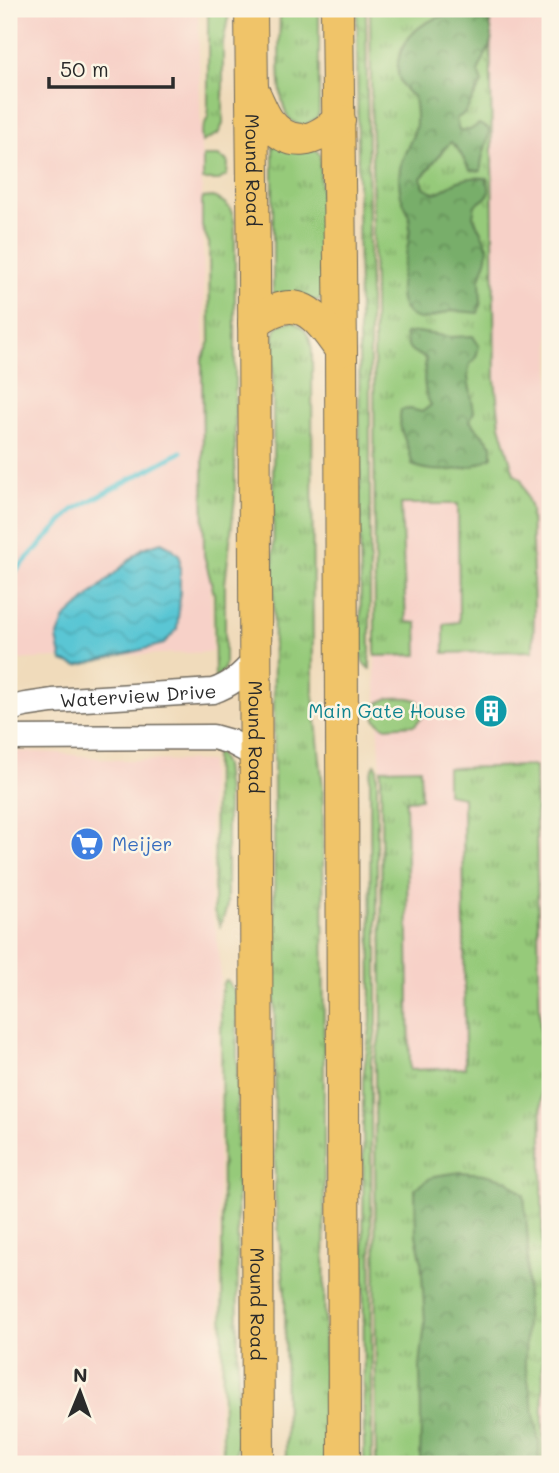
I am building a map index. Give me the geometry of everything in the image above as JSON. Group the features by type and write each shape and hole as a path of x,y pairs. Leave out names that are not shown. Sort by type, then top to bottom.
{"main road":[{"name":"Mound Road","path":"251,9 258,1464"},
{"path":"338,9 344,1464"},
{"path":"252,90 268,120 287,137 296,140 314,138 326,132 339,120"},
{"path":"254,323 264,315 284,308 306,310 324,326 341,350"}],"street":[{"name":"Waterview Drive","path":"9,709 52,701 213,691 241,676 255,660"},
{"name":"Waterview Drive","path":"9,738 213,737 255,755"}],"shaded area":[{"path":"9,9 198,9 212,652 9,660"},
{"path":"370,9 550,9 550,1464 376,1464 375,1060 382,1023 381,769 375,671"},
{"path":"9,751 58,753 115,760 210,761 211,911 221,975 218,991 219,1464 9,1464"}],"green space":[{"path":"208,9 230,9 223,43 223,124 218,134 202,142 201,133 208,117"},
{"path":"280,9 319,9 319,113 317,118 303,126 290,120 282,97 279,66"},
{"path":"357,9 366,9 370,300 370,669 363,663 361,654"},
{"path":"370,9 490,9 495,379 500,425 514,474 521,479 531,509 533,651 444,653 444,624 459,622 458,504 401,504 406,622 417,623 418,655 375,656"},
{"path":"482,10 492,35 478,72 482,83 465,113 456,119 459,130 470,130 479,124 489,129 481,171 470,170 451,142 421,178 424,187 434,193 460,181 487,178 488,194 475,205 473,216 488,246 480,279 481,302 478,313 452,311 431,318 415,318 404,308 401,299 401,278 410,227 399,186 399,174 415,129 416,117 414,97 400,81 398,62 412,34 428,22 455,13"},
{"path":"273,145 317,151 320,155 322,296 319,301 275,295 273,292"},
{"path":"203,156 218,156 226,160 227,175 219,180 203,180"},
{"path":"212,197 228,207 235,225 235,498 225,584 225,665 215,680 214,594 204,555 202,360 210,342 209,243 202,227 202,201 203,198"},
{"path":"293,321 307,333 312,350 313,692 323,788 325,1464 286,1464 285,1293 275,1196 273,349 278,326"},
{"path":"417,332 451,337 473,336 479,346 476,357 469,366 468,378 474,411 470,421 492,445 492,457 483,462 442,471 412,465 400,425 401,410 422,412 431,405 425,388 426,358 411,350 405,334"},
{"path":"390,698 417,700 423,708 422,717 415,725 384,727 375,719 375,708 382,701"},
{"path":"215,750 224,765 227,794 227,902 220,926 214,911"},
{"path":"375,764 377,1023 371,1060 372,1464 364,1464 363,1079 371,1022 370,777"},
{"path":"535,766 542,1139 543,1464 376,1464 375,1060 382,1023 381,769 420,768 421,799 406,800 410,1070 465,1068 463,797 447,794 447,768"},
{"path":"227,980 235,994 237,1009 238,1438 235,1464 223,1464 221,992 223,983"},
{"path":"461,1172 507,1180 524,1195 528,1240 525,1363 539,1442 539,1464 420,1464 420,1366 425,1323 421,1259 416,1235 415,1188 434,1176"}],"water":[{"path":"161,542 180,556 177,629 164,644 77,666 62,661 57,638 65,618 143,548"}],"waterway":[{"path":"9,578 73,510 181,452"}],"place":[{"name":"Main Gate House","path":"491,711"},
{"name":"Meijer","path":"87,844"}]}
